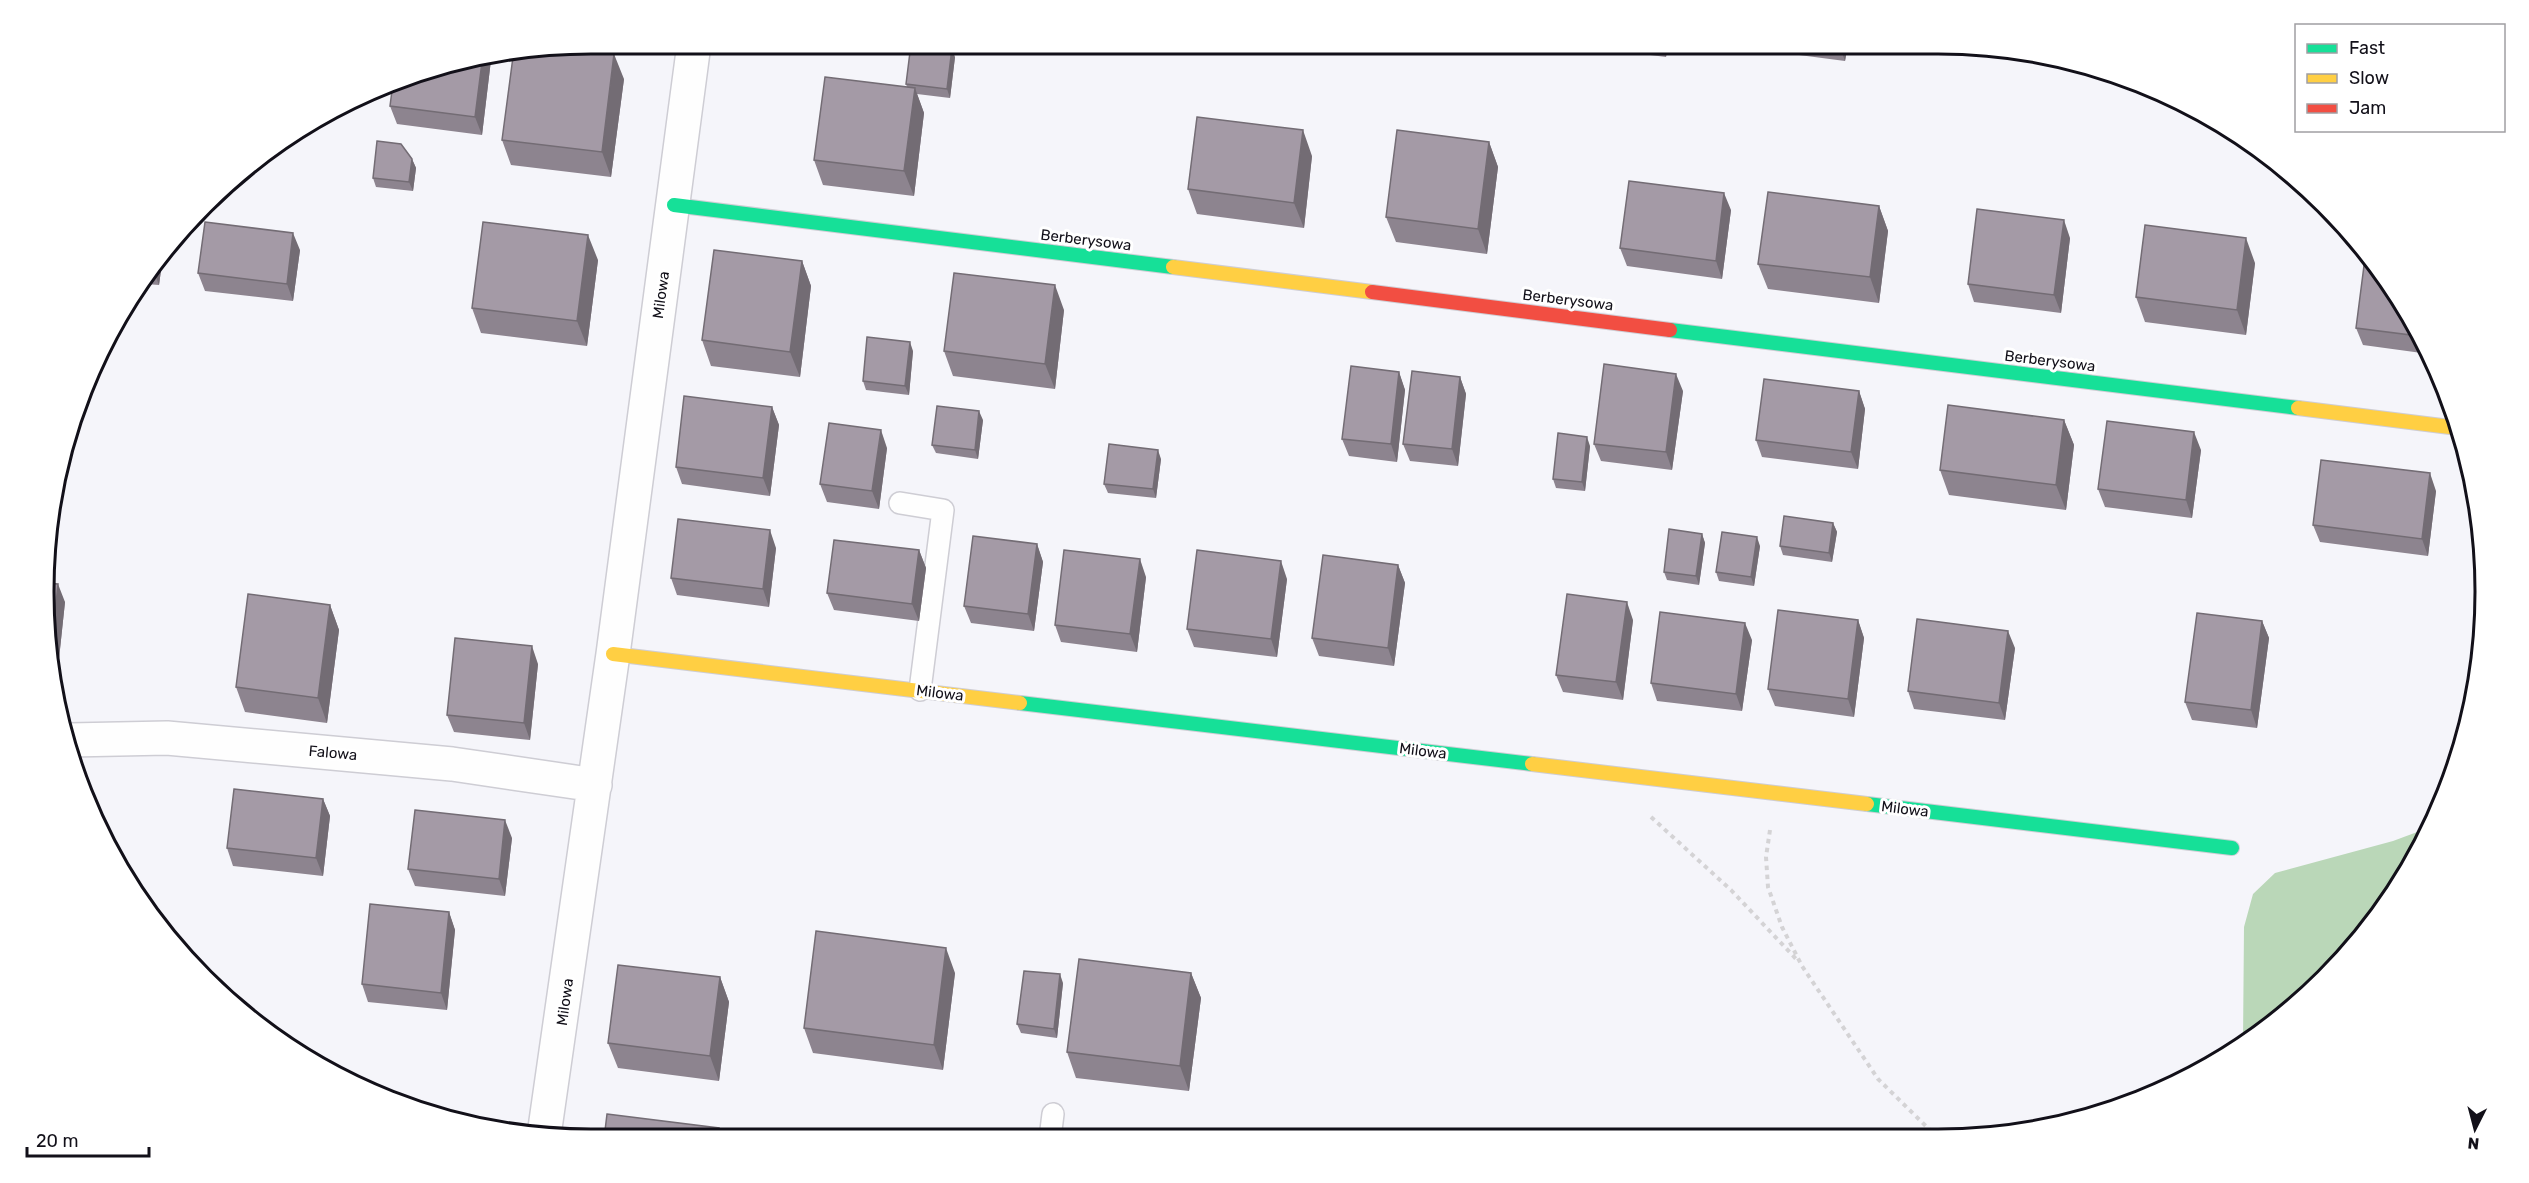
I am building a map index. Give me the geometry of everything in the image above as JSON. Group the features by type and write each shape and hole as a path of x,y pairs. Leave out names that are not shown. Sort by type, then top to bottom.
{"street":[{"name":"Milowa","path":"545,1127 595,785 693,54"},
{"name":"Berberysowa","path":"674,205 2449,427"},
{"name":"Milowa","path":"613,654 2232,848"},
{"name":"Falowa","path":"75,740 167,738 452,764 595,785"}],"lane":[{"path":"900,503 943,510 920,690"},
{"path":"1051,1129 1053,1114"}],"path":[{"path":"1785,794 1770,827 1766,857 1768,887 1782,927 1802,966 1878,1078 1929,1129"},
{"path":"1645,811 1731,890 1802,966"}],"green space":[{"path":"2419,831 2384,890 2342,946 2292,996 2243,1033 2244,927 2253,894 2275,873 2393,841"}],"building":[{"path":"614,54 602,152 502,140 513,60 556,55"},
{"path":"910,54 951,54 947,89 906,84"},
{"path":"482,65 475,117 390,106 392,93 452,72"},
{"path":"825,77 915,88 904,171 814,160"},
{"path":"1197,117 1303,130 1294,203 1188,189"},
{"path":"1397,130 1489,142 1478,229 1386,217"},
{"path":"377,141 401,144 412,159 409,182 373,178"},
{"path":"1629,181 1724,193 1716,261 1620,248"},
{"path":"1768,192 1879,206 1870,277 1758,264"},
{"path":"1977,209 2064,220 2054,295 1968,284"},
{"path":"205,222 293,233 287,284 198,273"},
{"path":"483,222 588,235 577,321 472,308"},
{"path":"2145,225 2246,238 2237,310 2136,297"},
{"path":"714,250 802,261 790,352 702,340"},
{"path":"2364,264 2409,335 2356,328"},
{"path":"954,273 1055,285 1045,364 944,351"},
{"path":"867,337 910,342 905,386 863,381"},
{"path":"1604,364 1676,374 1666,452 1594,444"},
{"path":"1351,366 1399,372 1391,444 1342,439"},
{"path":"1412,371 1460,377 1452,449 1403,444"},
{"path":"1764,379 1859,391 1851,452 1756,440"},
{"path":"684,396 772,407 763,478 676,467"},
{"path":"1948,405 2064,420 2056,485 1940,470"},
{"path":"937,406 979,411 975,450 932,445"},
{"path":"2107,421 2194,432 2186,500 2098,489"},
{"path":"829,423 881,430 872,491 820,484"},
{"path":"1558,433 1587,437 1582,482 1553,479"},
{"path":"1109,444 1158,450 1153,489 1104,484"},
{"path":"2321,460 2430,473 2422,539 2313,525"},
{"path":"1784,516 1833,523 1829,553 1780,546"},
{"path":"678,519 770,530 763,589 671,578"},
{"path":"1669,529 1702,534 1696,576 1664,572"},
{"path":"1722,532 1757,537 1751,577 1716,572"},
{"path":"973,536 1037,544 1028,614 964,606"},
{"path":"834,540 919,550 912,604 827,593"},
{"path":"1064,550 1140,559 1130,634 1055,625"},
{"path":"1197,550 1281,561 1271,639 1187,629"},
{"path":"1323,555 1398,565 1388,648 1312,638"},
{"path":"54,584 58,584 55,616"},
{"path":"248,594 330,605 318,698 236,687"},
{"path":"1567,594 1627,602 1616,682 1556,675"},
{"path":"1778,610 1858,620 1848,699 1768,689"},
{"path":"1660,612 1745,623 1736,694 1651,683"},
{"path":"2197,613 2262,621 2251,710 2185,702"},
{"path":"1917,619 2008,631 1999,703 1908,691"},
{"path":"455,638 532,646 524,723 447,715"},
{"path":"234,789 323,799 316,858 227,848"},
{"path":"415,810 505,820 499,879 408,869"},
{"path":"370,904 449,912 441,993 362,984"},
{"path":"816,931 946,948 934,1045 804,1028"},
{"path":"1079,959 1191,973 1180,1066 1067,1052"},
{"path":"618,965 720,977 710,1056 608,1043"},
{"path":"1024,971 1060,974 1054,1029 1017,1024"},
{"path":"607,1114 719,1128 719,1129 605,1129"}],"traffic: fast":[{"path":"674,205 1173,267"},
{"path":"1670,330 2298,408"},
{"path":"1020,703 1532,764"},
{"path":"1867,804 2232,848"}],"traffic: slow":[{"path":"1173,267 1372,292"},
{"path":"2298,408 2449,427"},
{"path":"613,654 1020,703"},
{"path":"1532,764 1867,804"}],"traffic: jam":[{"path":"1372,292 1670,330"}]}
